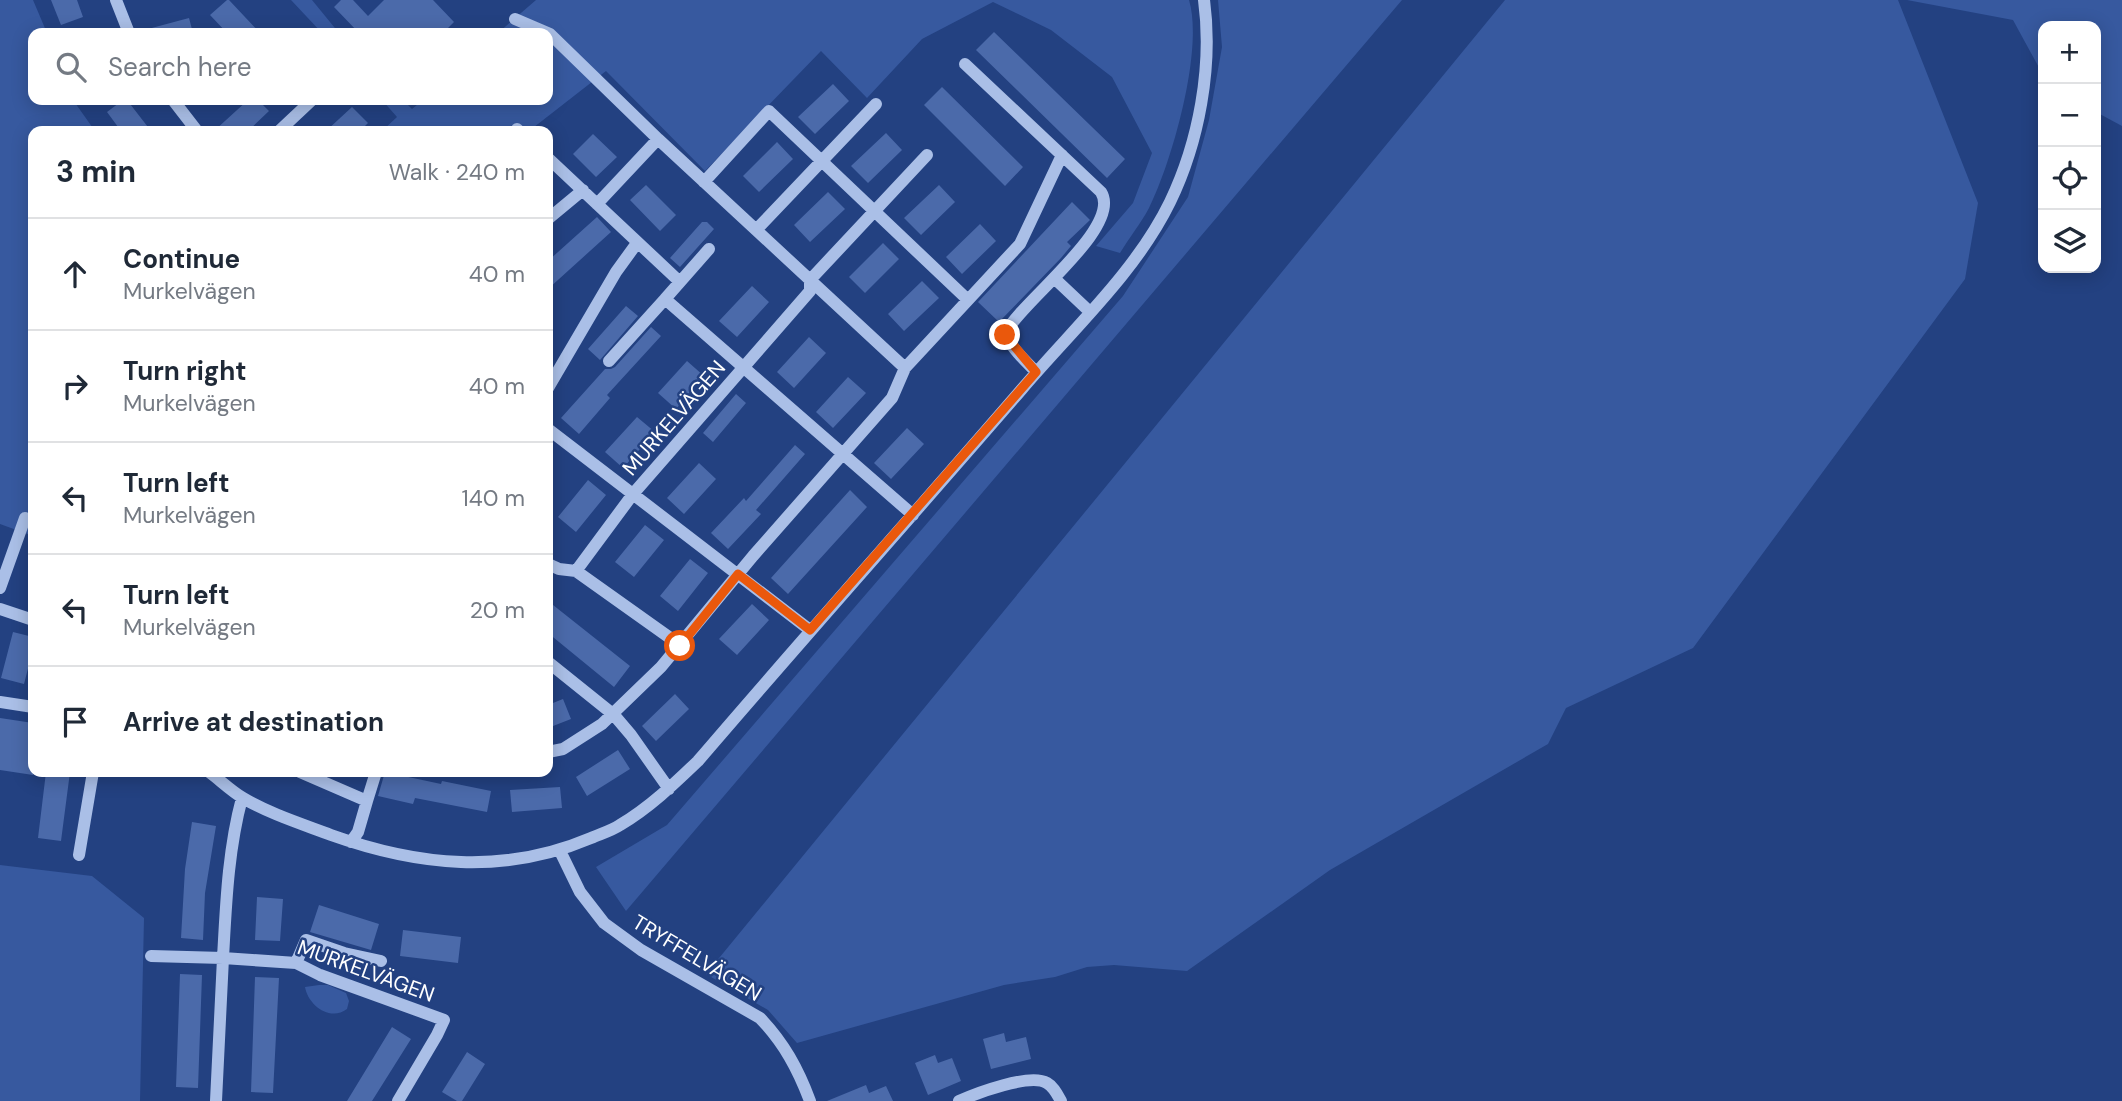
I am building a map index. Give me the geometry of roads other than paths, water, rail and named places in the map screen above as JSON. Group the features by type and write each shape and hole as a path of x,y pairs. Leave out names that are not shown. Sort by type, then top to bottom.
{"street":[{"path":"215,777 242,798 287,819 351,842 405,857 458,863 506,862 560,851 619,826 669,789 698,761 1142,249 1170,202 1196,126 1205,58 1204,0"},
{"path":"121,1 128,28"},
{"path":"515,19 536,28"},
{"path":"553,37 658,139 905,368"},
{"path":"965,64 1101,192 1106,200 1105,211 1079,251 1006,332 1006,337 1036,372"},
{"path":"756,230 876,104"},
{"path":"177,105 194,126"},
{"path":"284,126 307,105"},
{"path":"704,182 769,111 968,300"},
{"path":"597,204 658,139"},
{"name":"MURKELVÄGEN","path":"576,571 633,494 810,291 810,280 928,155"},
{"path":"553,751 563,749 582,738 614,715 630,694 680,646 738,574 892,398 905,368 1020,244 1062,155"},
{"path":"553,163 680,282"},
{"path":"553,215 583,190"},
{"path":"553,379 616,272 637,243"},
{"path":"609,361 709,249"},
{"path":"1054,278 1089,312"},
{"name":"MURKELVÄGEN","path":"665,299 913,515"},
{"name":"MURKELVÄGEN","path":"553,433 810,630"},
{"path":"0,588 25,518"},
{"path":"553,566 576,571 680,646"},
{"path":"0,609 28,618"},
{"path":"553,666 614,715 631,734 669,789"},
{"path":"0,702 28,706"},
{"path":"79,855 92,777"},
{"path":"311,777 366,801"},
{"path":"351,842 358,832 374,777"},
{"path":"216,1101 228,876 234,828 242,798"},
{"name":"TRYFFELVÄGEN","path":"560,851 580,892 604,923 641,950 760,1018 774,1032 796,1065 810,1101"},
{"path":"296,963 306,940 344,953 381,961"},
{"name":"MURKELVÄGEN","path":"150,956 296,963 312,972 444,1020 398,1101"},
{"path":"959,1101 975,1094 1031,1080 1046,1083 1054,1089 1061,1101"}]}
